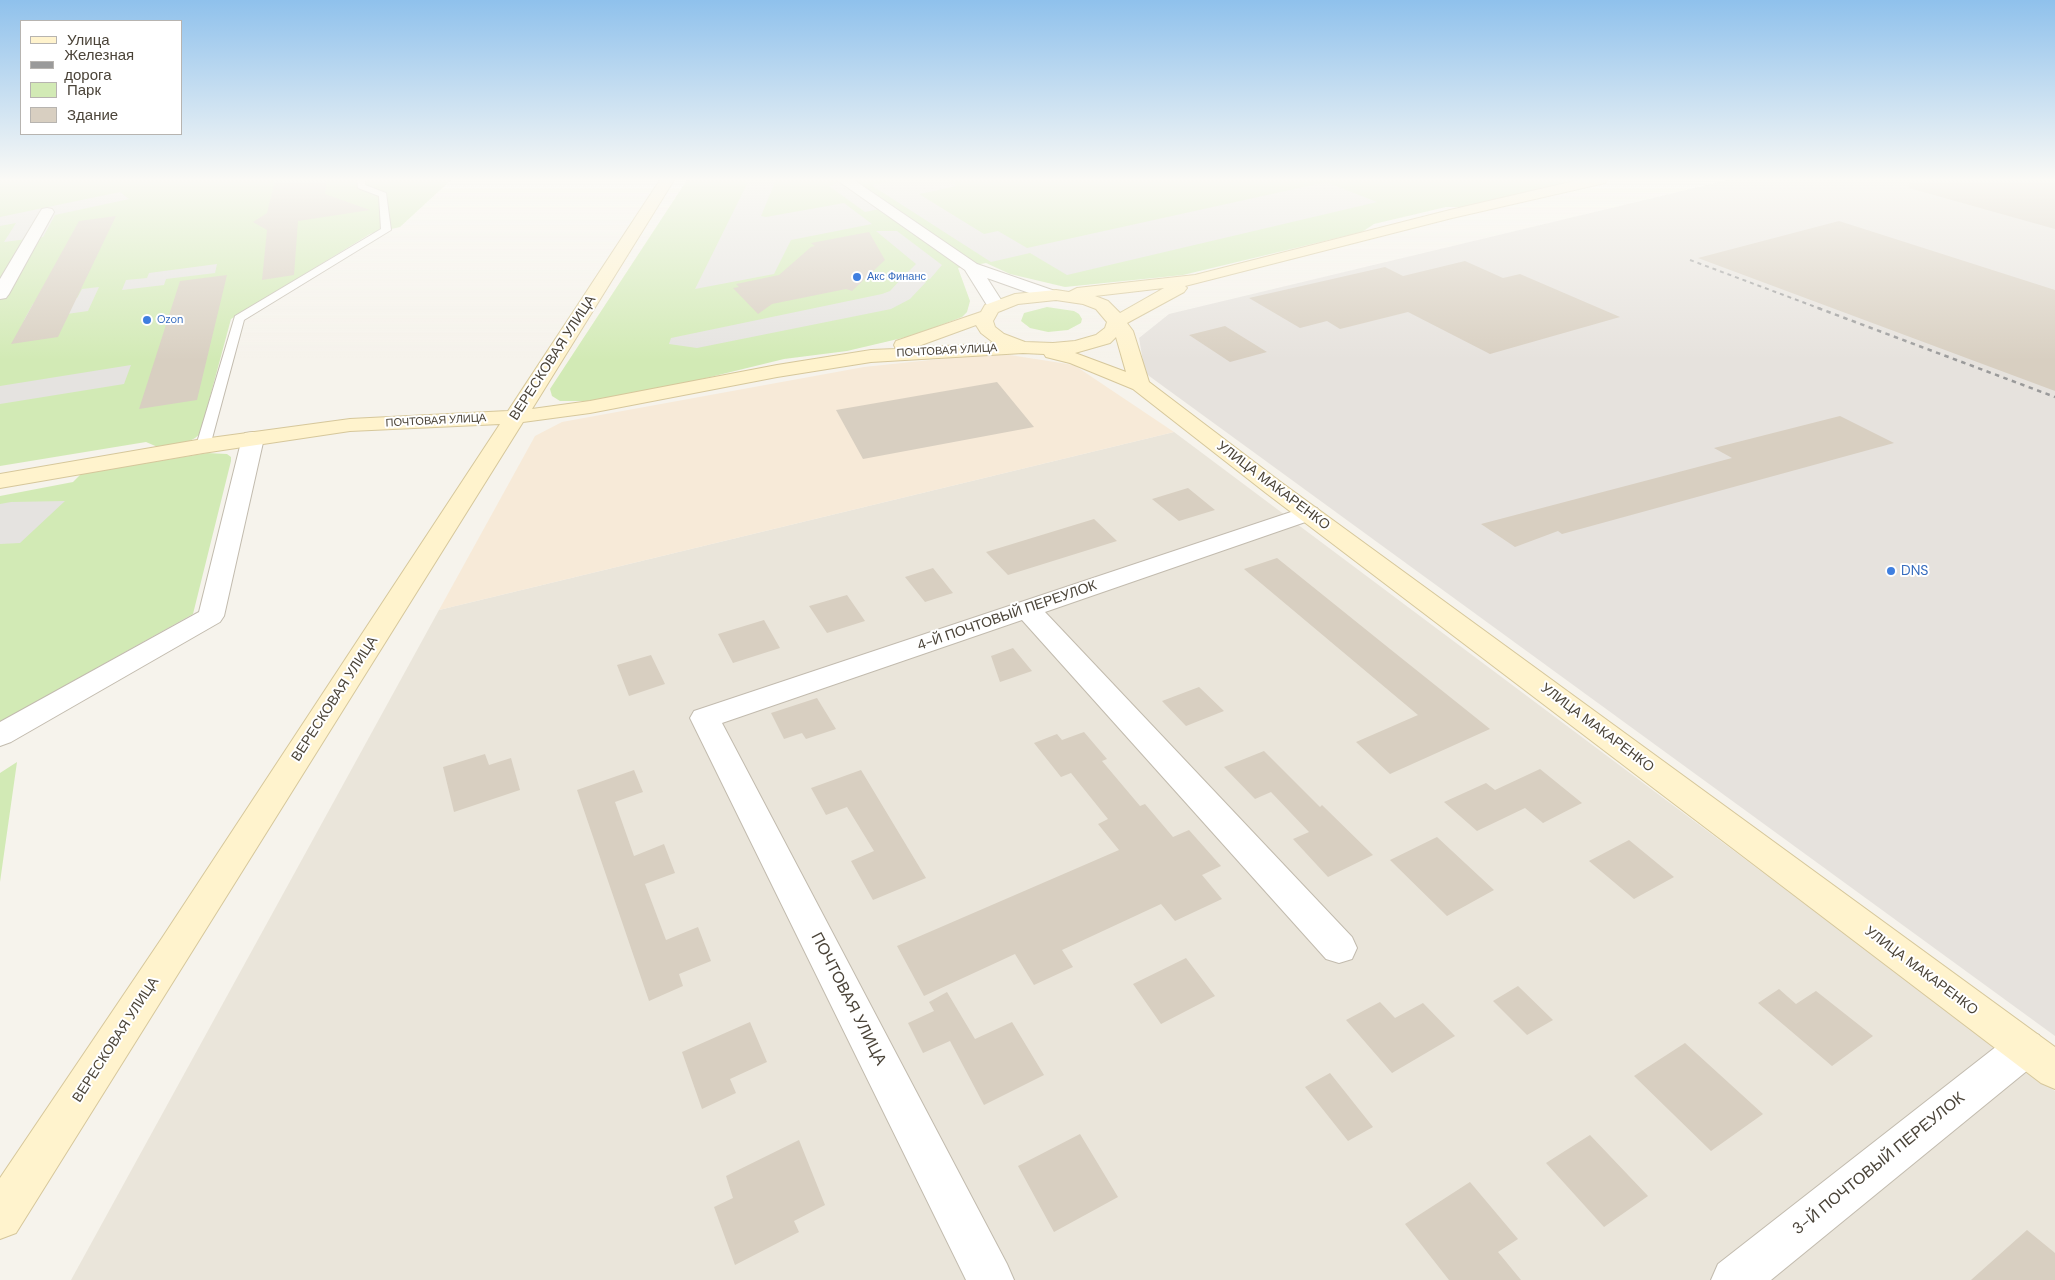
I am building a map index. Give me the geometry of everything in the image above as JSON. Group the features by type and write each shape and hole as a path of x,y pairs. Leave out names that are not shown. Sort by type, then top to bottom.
{"street":[{"path":"0,294 31,240"},
{"name":"ВЕРЕСКОВАЯ УЛИЦА","path":"0,1217 175,949 629,240"},
{"path":"931,240 971,267 1053,295 1086,299 1102,305 1112,314 1124,331 1140,385"},
{"path":"1053,295 1195,280 1351,240"},
{"path":"971,267 991,311 985,325 991,334 1004,341 1027,347 1065,349 1086,345 1109,335 1116,322 1195,280"},
{"name":"ПОЧТОВАЯ УЛИЦА","path":"870,356 991,311 1016,298 1053,295"},
{"name":"ПОЧТОВАЯ УЛИЦА","path":"0,481 203,446 350,425 515,417 590,407 777,371 870,356 1027,347"},
{"name":"УЛИЦА МАКАРЕНКО","path":"1027,347 1077,359 1140,385 2040,1059"},
{"path":"0,735 211,616 253,438"},
{"name":"4-Й ПОЧТОВЫЙ ПЕРЕУЛОК","path":"705,718 1309,513"},
{"path":"1027,609 1339,948"},
{"name":"ПОЧТОВАЯ УЛИЦА","path":"705,718 991,1280"},
{"name":"3-Й ПОЧТОВЫЙ ПЕРЕУЛОК","path":"1734,1280 2040,1059"}],"lane":[{"path":"203,446 239,318 370,240"}],"shaded area":[{"path":"5,240 22,240 4,242"},
{"path":"719,240 792,240 774,274 695,289"},
{"path":"887,240 909,240 942,265 930,279 904,276 916,264"},
{"path":"956,240 1013,240 1027,248 1064,240 1217,240 1067,275 1030,253 991,262"},
{"path":"1479,240 2055,240 2055,1036 1145,373 1139,338 1169,314"},
{"path":"217,264 215,273 166,279 164,285 122,290 126,280 147,278 149,273"},
{"path":"901,279 926,282 910,299 891,309 697,348 669,344 671,338 882,294 890,291"},
{"path":"99,287 88,311 24,320 33,304 77,298 82,289"},
{"path":"997,353 1074,365 1174,432 439,610 535,436 562,422 864,367"},
{"path":"131,365 124,384 0,404 0,386"},
{"path":"1174,432 2055,1091 2055,1280 71,1280 439,610"},
{"path":"65,501 20,543 0,544 0,504"}],"green space":[{"path":"0,240 361,240 231,319 200,434 195,438 186,443 160,448 146,442 0,466"},
{"path":"648,240 1330,240 1183,275 1065,287 1010,274 986,263 958,268 970,301 967,312 962,317 915,335 847,351 784,359 698,380 589,401 560,401 552,396 550,389"},
{"path":"1047,307 1074,311 1082,319 1081,323 1068,330 1048,332 1030,328 1021,321 1024,313"},
{"path":"207,453 227,454 231,457 231,461 193,614 0,722 0,496 73,482 81,474"},
{"path":"17,762 0,882 0,773"}],"building":[{"path":"69,240 105,240 58,337 11,344"},
{"path":"266,240 297,240 294,275 262,280"},
{"path":"828,240 873,240 885,260 852,291 846,289 772,304 758,314 733,288 739,287 736,284 779,275 811,247 815,246 811,243"},
{"path":"1768,240 1898,240 2055,290 2055,391 1698,258"},
{"path":"1465,261 1503,278 1520,274 1620,317 1490,354 1408,312 1340,329 1327,321 1300,328 1249,298 1385,267 1403,276"},
{"path":"227,275 197,400 139,409 180,281"},
{"path":"1225,326 1267,352 1230,362 1189,335"},
{"path":"997,382 1034,427 863,459 836,410"},
{"path":"1840,416 1894,443 1562,534 1558,531 1515,547 1481,524 1732,458 1714,448"},
{"path":"1188,488 1215,510 1179,521 1152,499"},
{"path":"1094,519 1117,541 1008,575 986,552"},
{"path":"1277,558 1490,729 1390,774 1356,742 1418,715 1244,569"},
{"path":"933,568 953,593 925,602 905,577"},
{"path":"847,595 865,621 827,633 809,606"},
{"path":"764,620 780,648 733,663 718,634"},
{"path":"1013,648 1032,671 1000,682 991,656"},
{"path":"651,655 665,684 629,696 617,665"},
{"path":"1199,687 1224,711 1186,726 1162,701"},
{"path":"817,698 836,729 806,739 802,733 784,739 771,713"},
{"path":"1084,732 1107,759 1102,761 1140,806 1145,804 1173,837 1189,830 1221,866 1202,875 1222,899 1175,921 1161,904 1062,950 1073,967 1034,985 1015,954 924,996 897,946 1119,850 1098,824 1108,819 1071,773 1061,777 1034,743 1057,734 1062,740"},
{"path":"1264,751 1320,807 1322,805 1373,855 1328,877 1293,839 1309,832 1271,792 1255,799 1224,767"},
{"path":"485,754 489,765 511,758 520,790 454,812 443,767"},
{"path":"1540,769 1582,803 1543,823 1525,808 1477,831 1444,802 1486,783 1495,790"},
{"path":"634,770 643,792 615,802 634,856 664,844 675,873 645,884 666,940 698,927 711,961 679,974 683,986 649,1001 577,790"},
{"path":"861,770 926,878 873,900 851,861 874,851 847,807 826,815 811,788"},
{"path":"1437,837 1494,890 1447,916 1390,860"},
{"path":"1629,840 1674,877 1634,899 1589,861"},
{"path":"1186,958 1215,996 1161,1024 1133,984"},
{"path":"1518,986 1553,1020 1527,1035 1493,1001"},
{"path":"1779,989 1796,1004 1816,991 1873,1036 1832,1066 1758,1003"},
{"path":"947,992 975,1039 1012,1022 1044,1075 984,1105 950,1041 923,1053 908,1023 934,1011 929,1002"},
{"path":"1380,1002 1395,1018 1423,1003 1455,1036 1392,1073 1346,1020"},
{"path":"750,1022 767,1062 730,1079 736,1093 702,1109 682,1052"},
{"path":"1685,1043 1763,1114 1711,1151 1634,1076"},
{"path":"1330,1073 1373,1127 1348,1141 1305,1087"},
{"path":"1080,1134 1118,1197 1054,1232 1018,1166"},
{"path":"1590,1135 1648,1196 1604,1227 1546,1163"},
{"path":"799,1140 825,1205 794,1221 799,1232 735,1265 714,1207 733,1198 726,1176"},
{"path":"1470,1182 1518,1239 1498,1252 1521,1280 1449,1280 1405,1224"},
{"path":"2027,1230 2055,1253 2055,1280 1971,1280"}],"railway":[{"path":"1690,260 1821,309"},
{"path":"1818,308 2055,397"}],"place":[{"name":"Акс Финанс","path":"857,277"},
{"name":"Ozon","path":"147,320"},
{"name":"DNS","path":"1891,571"}]}
